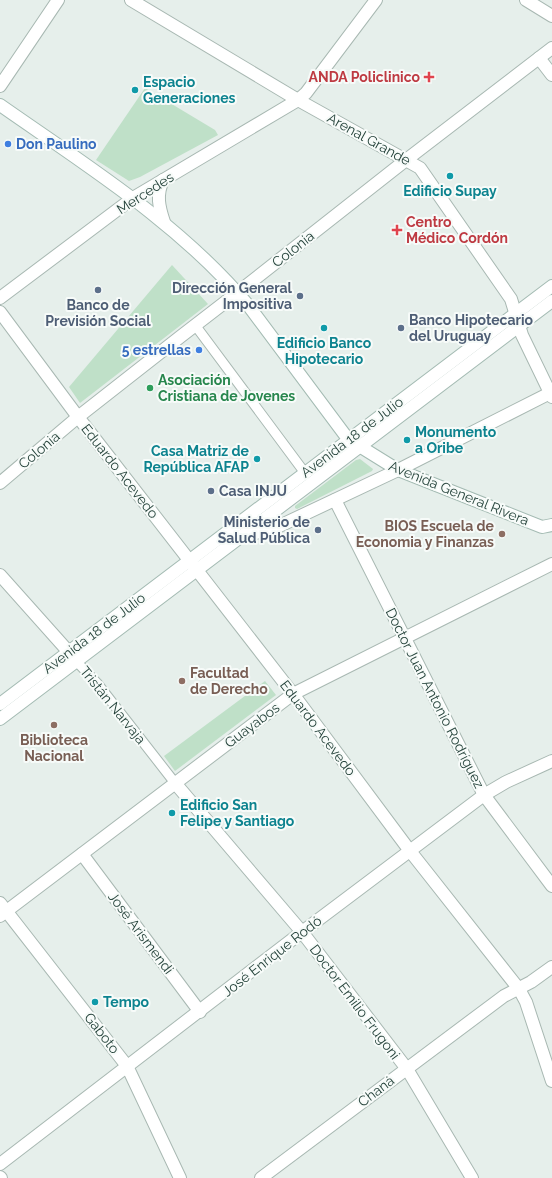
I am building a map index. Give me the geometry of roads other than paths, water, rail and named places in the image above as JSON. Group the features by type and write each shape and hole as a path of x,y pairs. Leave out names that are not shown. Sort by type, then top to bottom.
{"street":[{"path":"0,86 58,0"},
{"name":"Arenal Grande","path":"131,0 298,100 414,164 423,172 511,299 522,335 551,394"},
{"name":"Mercedes","path":"0,298 133,198 306,94 376,0"},
{"path":"526,0 552,16"},
{"name":"Colonia","path":"0,483 78,417 194,325 552,48"},
{"path":"539,58 552,75"},
{"path":"0,105 133,198 178,234 237,293 348,439"},
{"path":"163,180 159,188 158,202 164,222"},
{"name":"Avenida 18 de Julio","path":"0,704 72,656 193,565 348,439 552,286"},
{"name":"Avenida 18 de Julio","path":"193,565 242,536 552,301"},
{"name":"Eduardo Acevedo","path":"0,312 78,417 293,694 410,851 518,989 526,1002 552,1081"},
{"path":"194,325 305,473"},
{"name":"Avenida 18 de Julio","path":"242,536 273,529 398,470 551,394"},
{"name":"Avenida General Rivera","path":"348,439 398,470 549,528"},
{"name":"Doctor Juan Antonio Rodríguez","path":"334,500 484,795 552,886"},
{"name":"Guayabos","path":"2,910 82,854 293,694 552,564"},
{"name":"Tristán Narvaja","path":"0,574 97,683 175,783"},
{"name":"Avenida 18 de Julio","path":"0,719 72,656"},
{"name":"José Enrique Rodó","path":"0,1164 200,1012 302,932 484,795 506,782 552,761"},
{"name":"Doctor Emilio Frugoni","path":"175,783 302,932 407,1069 472,1178"},
{"name":"José Arismendi","path":"82,854 200,1012"},
{"name":"Gaboto","path":"2,910 127,1066 180,1178"},
{"name":"Chaná","path":"261,1178 504,996 531,982 552,967"}],"place":[{"name":"ANDA Policlinico","path":"429,77"},
{"name":"Espacio Generaciones","path":"135,90"},
{"name":"Don Paulino","path":"8,144"},
{"name":"Edificio Supay","path":"450,176"},
{"name":"Centro Médico Cordón","path":"397,230"},
{"name":"Banco de Previsión Social","path":"98,290"},
{"name":"Dirección General Impositiva","path":"300,296"},
{"name":"Edificio Banco Hipotecario","path":"324,328"},
{"name":"Banco Hipotecario del Uruguay","path":"401,328"},
{"name":"5 estrellas","path":"199,350"},
{"name":"Asociación Cristiana de Jovenes","path":"150,388"},
{"name":"Monumento a Oribe","path":"407,440"},
{"name":"Casa Matriz de República AFAP","path":"257,459"},
{"name":"Casa INJU","path":"211,491"},
{"name":"Ministerio de Salud Pública","path":"318,530"},
{"name":"BIOS Escuela de Economia y Finanzas","path":"502,534"},
{"name":"Facultad de Derecho","path":"182,681"},
{"name":"Biblioteca Nacional","path":"54,725"},
{"name":"Edificio San Felipe y Santiago","path":"172,813"},
{"name":"Tempo","path":"95,1002"}]}
